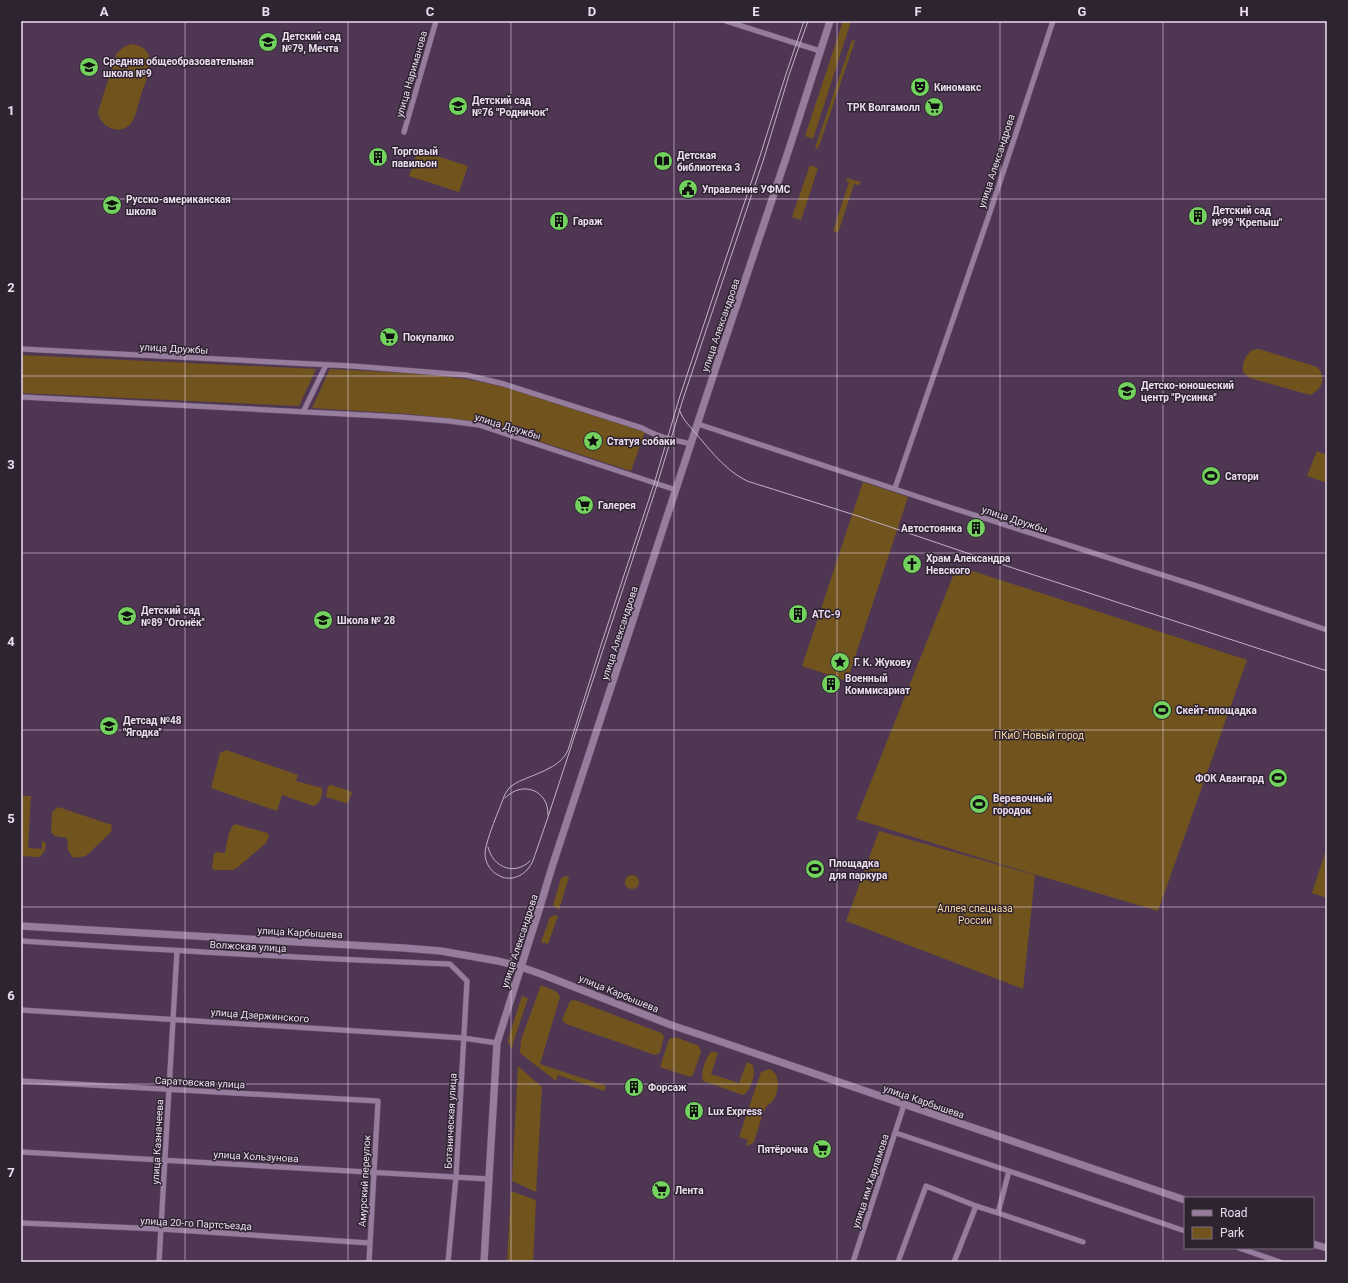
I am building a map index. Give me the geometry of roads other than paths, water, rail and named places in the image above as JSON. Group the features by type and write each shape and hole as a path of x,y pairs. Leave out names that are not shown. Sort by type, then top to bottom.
{"main road":[{"name":"улица Александрова","path":"484,1262 497,1043 552,867 830,21"},
{"name":"улица Карбышева","path":"21,926 442,951 498,961 541,974 679,1028 1184,1200"},
{"path":"1314,1244 1327,1248"}],"street":[{"name":"улица Нариманова","path":"404,132 436,21"},
{"path":"726,21 820,51"},
{"name":"улица Александрова","path":"896,488 989,215 1052,21"},
{"name":"улица Дружбы","path":"21,349 326,365 466,376 504,384 642,428 668,438 691,444"},
{"path":"304,412 326,365"},
{"name":"улица Дружбы","path":"21,397 401,416 479,425 676,490"},
{"name":"улица Дружбы","path":"698,424 1200,587 1327,630"},
{"name":"Волжская улица","path":"21,941 177,951 450,964 467,981"},
{"name":"улица Казначеева","path":"159,1262 177,951"},
{"name":"Ботаническая улица","path":"448,1262 456,1177 467,981"},
{"name":"улица Дзержинского","path":"21,1010 463,1038 497,1043"},
{"name":"Саратовская улица","path":"21,1081 378,1101"},
{"name":"Амурский переулок","path":"369,1262 378,1101"},
{"name":"улица им.Харламова","path":"853,1262 904,1105"},
{"path":"896,1133 1184,1231"},
{"name":"улица Хользунова","path":"21,1152 165,1159 489,1179"},
{"path":"998,1213 1009,1171"},
{"path":"898,1262 926,1186 976,1206 1083,1242"},
{"path":"954,1262 976,1206"},
{"name":"улица 20-го Партсъезда","path":"21,1222 161,1229 370,1243"},
{"path":"1242,1249 1280,1262"}],"tram line":[{"path":"804,21 679,399 654,484 568,750 564,757 553,766 510,787 505,794 490,832 485,853 486,860 488,866 502,877 511,878 520,876 527,870 533,859 657,485 683,399 764,158 789,75 808,21"},
{"path":"679,409 686,422 714,455 730,470 747,481 858,516 1327,671"},
{"path":"505,798 519,790 533,790 544,799 547,806 548,815"},
{"path":"488,847 495,860 505,868 518,868 524,866 530,861"}],"place":[{"name":"Детский сад №79, Мечта","path":"268,42"},
{"name":"Средняя общеобразовательная школа №9","path":"89,67"},
{"name":"Киномакс","path":"920,87"},
{"name":"Детский сад №76 \"Родничок\"","path":"458,106"},
{"name":"ТРК Волгамолл","path":"934,107"},
{"name":"Торговый павильон","path":"378,157"},
{"name":"Детская библиотека 3","path":"663,161"},
{"name":"Управление УФМС","path":"688,189"},
{"name":"Русско-американская школа","path":"112,205"},
{"name":"Детский сад №99 \"Крепыш\"","path":"1198,216"},
{"name":"Гараж","path":"559,221"},
{"name":"Покупалко","path":"389,337"},
{"name":"Детско-юношеский центр \"Русинка\"","path":"1127,391"},
{"name":"Статуя собаки","path":"593,441"},
{"name":"Сатори","path":"1211,476"},
{"name":"Галерея","path":"584,505"},
{"name":"Автостоянка","path":"976,528"},
{"name":"Храм Александра Невского","path":"912,564"},
{"name":"АТС-9","path":"798,614"},
{"name":"Детский сад №89 \"Огонёк\"","path":"127,616"},
{"name":"Школа № 28","path":"323,620"},
{"name":"Г. К. Жукову","path":"840,662"},
{"name":"Военный Коммисариат","path":"831,684"},
{"name":"Скейт-площадка","path":"1162,710"},
{"name":"Детсад №48 \"Ягодка\"","path":"109,726"},
{"name":"ФОК Авангард","path":"1278,778"},
{"name":"Веревочный городок","path":"979,804"},
{"name":"Площадка для паркура","path":"815,869"},
{"name":"Форсаж","path":"634,1087"},
{"name":"Lux Express","path":"694,1111"},
{"name":"Пятёрочка","path":"822,1149"},
{"name":"Лента","path":"661,1190"}],"park label":[{"name":"ПКиО Новый город","path":"1039,735"},
{"name":"Аллея спецназа России","path":"975,914"}]}
